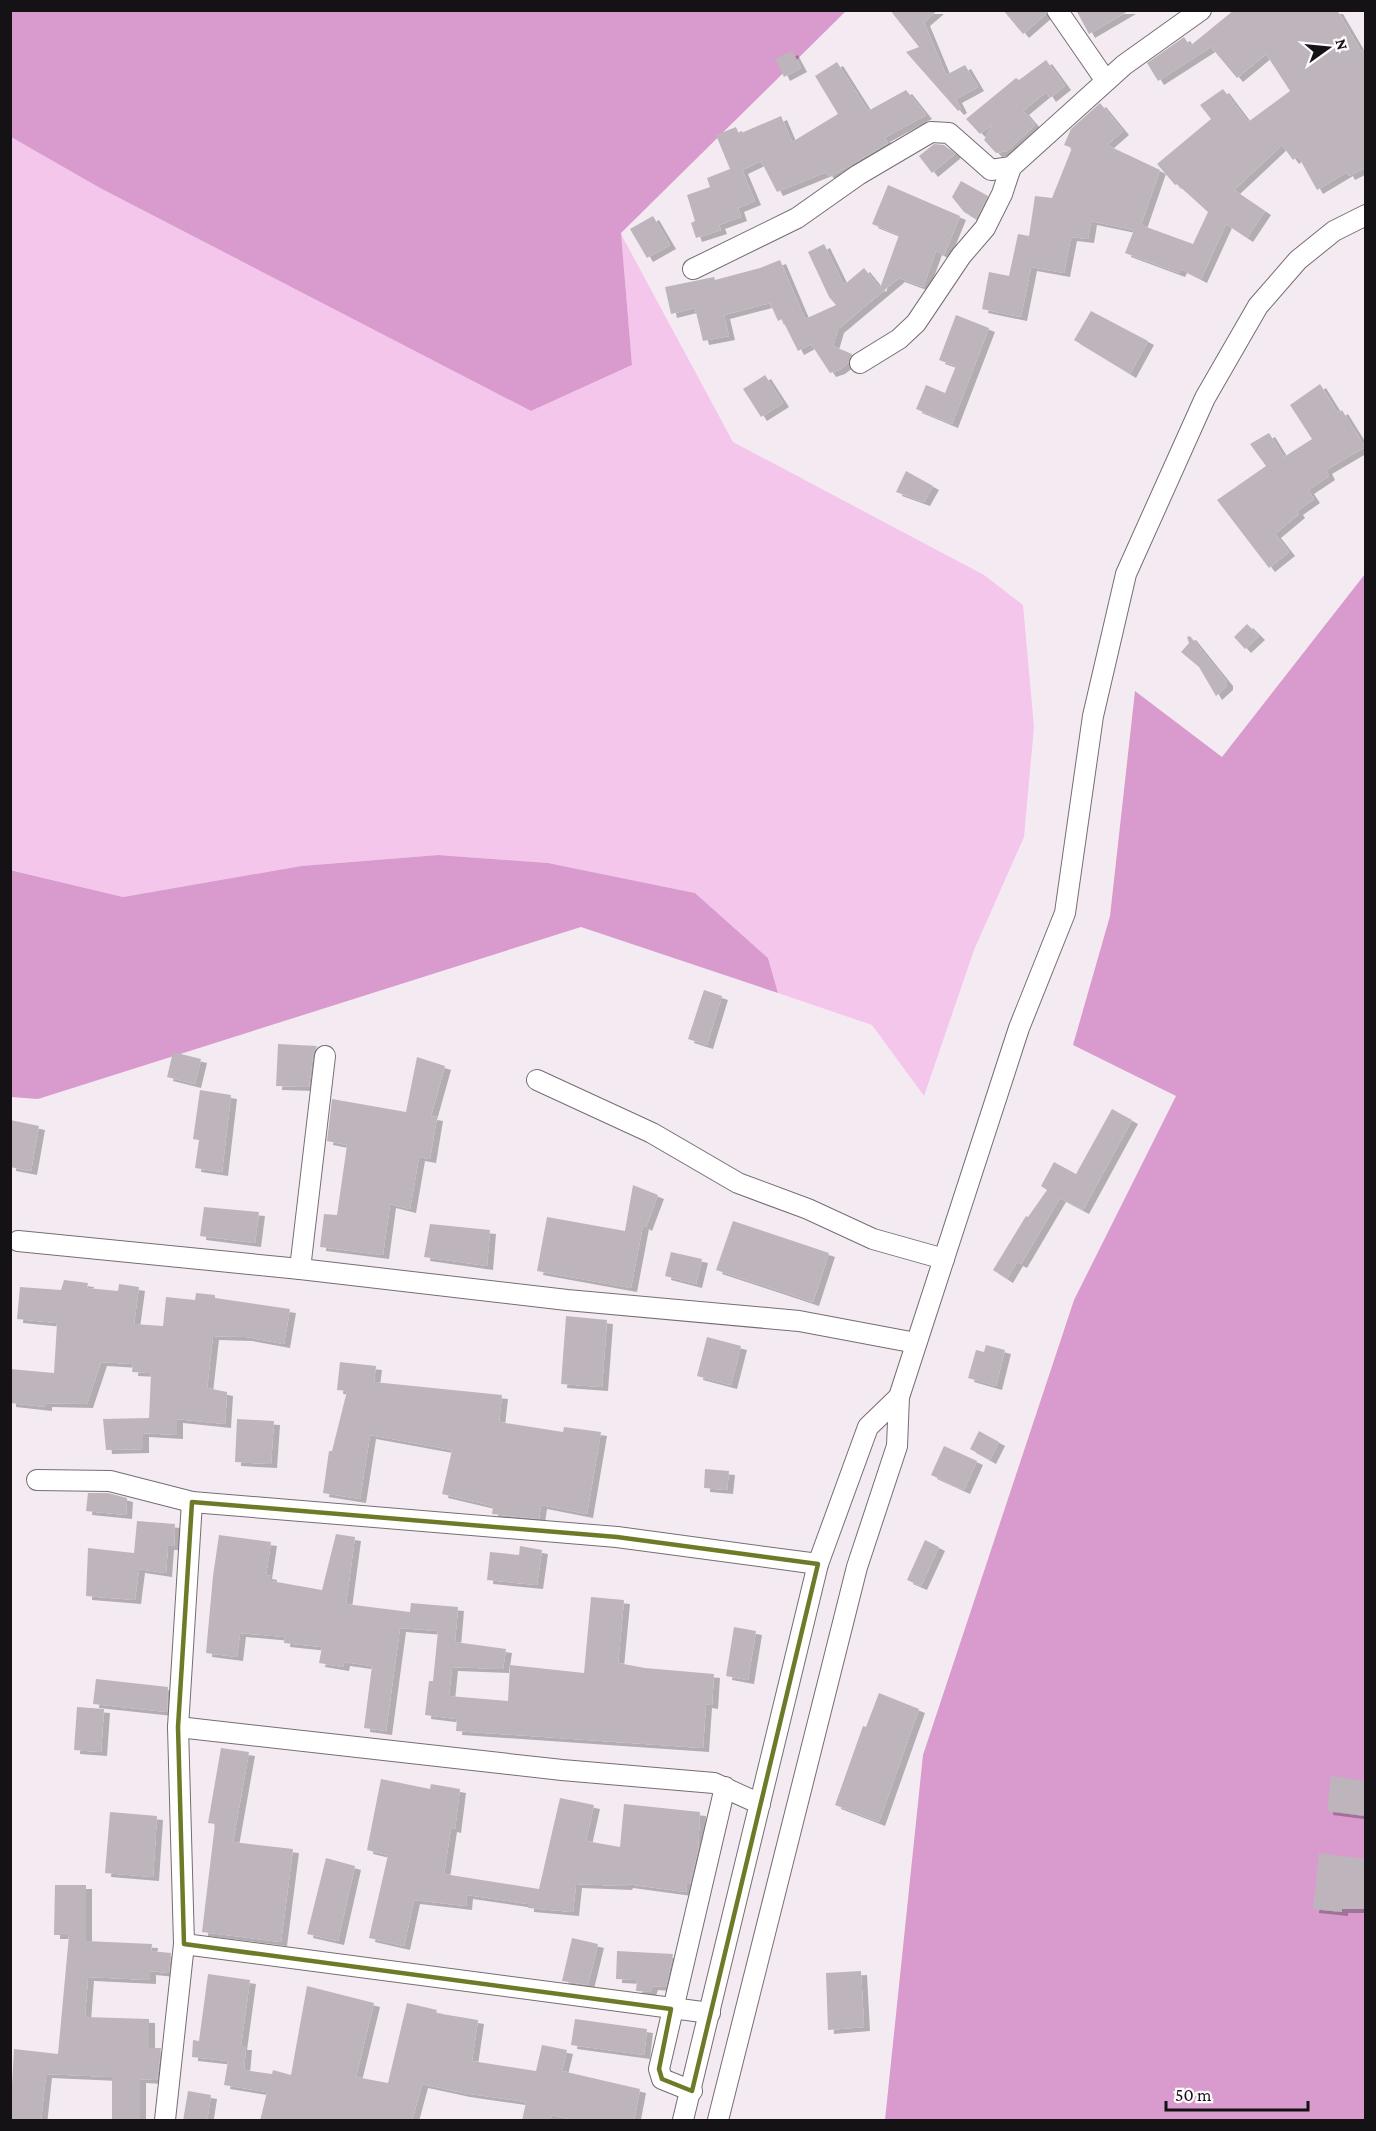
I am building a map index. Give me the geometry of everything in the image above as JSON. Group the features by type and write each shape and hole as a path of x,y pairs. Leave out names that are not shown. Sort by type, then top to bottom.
{"street":[{"path":"1057,10 1106,81"},
{"path":"861,363 899,339 916,323 961,256 985,228 1002,194 1011,167 1106,81 1201,10"},
{"path":"693,269 797,218 858,175 932,132 948,133 991,170 1011,167"},
{"path":"718,2121 857,1567 897,1446 898,1397 1019,1028 1065,913 1093,716 1126,574 1205,398 1258,306 1298,260 1335,231 1365,215"},
{"path":"300,1269 325,1056"},
{"path":"537,1080 652,1133 738,1183 808,1209 873,1239 944,1259"},
{"path":"18,1241 300,1269 567,1300 799,1320 916,1343"},
{"path":"683,2121 818,1564 868,1427 898,1397"},
{"path":"37,1480 110,1481 192,1502 617,1537 818,1564"},
{"path":"165,2121 184,1944 178,1727 192,1502"},
{"path":"178,1727 562,1770 714,1783 760,1804"},
{"path":"692,2091 662,2079 659,2069 671,2009 725,1787"},
{"path":"184,1944 710,2013"}],"highlighted area":[{"path":"192,1502 617,1537 818,1564 692,2091 662,2079 659,2069 671,2009 184,1944 178,1727"}],"shaded area":[{"path":"11,11 846,11 621,233 632,365 531,411 100,188 11,137"},
{"path":"11,137 100,188 531,411 632,365 621,234 733,442 984,575 1023,605 1034,727 1024,837 974,950 924,1096 872,1025 778,993 768,958 695,893 548,863 438,855 301,866 123,897 11,870"},
{"path":"1365,574 1365,2120 885,2120 923,1755 1074,1300 1176,1096 1073,1045 1110,916 1135,691 1222,757"},
{"path":"438,855 548,863 695,893 768,958 778,993 581,927 38,1099 11,1097 10,870 123,897 301,866"}],"building":[{"path":"890,10 938,10 924,22 946,75 965,65 978,87 956,99 961,109 958,111 906,52 919,47"},
{"path":"1003,10 1045,10 1046,14 1023,34"},
{"path":"1076,10 1130,10 1089,34"},
{"path":"1234,10 1337,10 1361,51 1365,49 1365,168 1349,176 1347,172 1317,190 1298,156 1293,160 1282,145 1234,190 1265,211 1247,238 1226,224 1201,279 1181,269 1179,273 1125,253 1134,230 1091,221 1088,239 1071,237 1064,273 1031,267 1021,317 982,309 989,272 1009,276 1018,234 1029,236 1035,196 1052,198 1072,148 1064,145 1071,129 1100,103 1123,131 1107,145 1160,170 1141,225 1193,244 1208,212 1177,184 1175,185 1157,164 1211,119 1200,105 1223,89 1248,122 1290,91 1266,54 1237,78 1211,47 1158,81 1147,63 1184,37 1190,46"},
{"path":"792,51 801,68 784,77 775,59"},
{"path":"1046,60 1065,86 1050,98 1046,92 1023,111 1035,125 1007,151 996,153 984,140 993,124 980,134 966,119 1016,78 1019,80"},
{"path":"837,62 868,111 906,90 926,115 884,138 888,143 830,177 826,172 777,192 761,161 742,170 755,201 738,208 741,217 719,225 721,230 696,238 691,223 695,221 687,195 710,187 707,178 730,169 716,135 736,127 739,134 781,116 792,142 838,114 815,76"},
{"path":"934,144 944,145 955,154 932,173 919,156"},
{"path":"961,181 988,196 976,219 964,212 952,197"},
{"path":"888,185 960,216 944,255 936,251 923,287 899,278 838,329 833,346 852,354 848,363 839,370 830,373 811,344 798,351 782,319 778,321 770,303 724,315 729,336 703,341 695,308 671,314 665,287 714,277 715,280 780,260 805,319 836,305 829,297 808,252 824,244 844,285 864,268 880,288 899,235 872,224"},
{"path":"653,216 670,245 647,258 630,229"},
{"path":"1091,311 1148,341 1130,374 1074,340"},
{"path":"956,315 989,328 952,424 916,409 926,385 945,393 956,366 939,360"},
{"path":"765,375 783,403 761,417 743,389"},
{"path":"1320,384 1338,413 1342,410 1365,447 1326,470 1329,476 1308,490 1314,499 1297,511 1299,514 1275,534 1289,552 1269,568 1217,500 1266,466 1250,444 1269,433 1284,457 1312,439 1290,405"},
{"path":"906,471 933,486 924,502 896,492"},
{"path":"1247,624 1259,636 1245,649 1234,637"},
{"path":"1190,636 1227,682 1227,686 1216,696 1199,667 1181,652 1189,643 1187,637"},
{"path":"704,990 722,996 707,1045 688,1039"},
{"path":"278,1044 317,1046 313,1055 309,1087 276,1086"},
{"path":"173,1052 201,1059 195,1084 167,1077"},
{"path":"417,1057 445,1066 431,1116 437,1117 430,1159 419,1157 410,1209 390,1204 383,1255 320,1247 324,1214 337,1215 347,1145 327,1141 332,1099 406,1112"},
{"path":"200,1090 231,1095 222,1172 195,1168 199,1140 193,1139"},
{"path":"1112,1109 1132,1120 1083,1210 1060,1198 1021,1264 1017,1262 1007,1279 993,1270 1026,1216 1028,1217 1047,1190 1041,1186 1054,1162 1076,1174"},
{"path":"10,1120 39,1126 31,1171 10,1167"},
{"path":"633,1185 658,1195 646,1227 643,1225 631,1288 537,1271 547,1217 625,1231"},
{"path":"204,1207 259,1212 255,1243 200,1236"},
{"path":"733,1221 829,1253 813,1302 716,1270"},
{"path":"430,1224 490,1230 487,1266 424,1257"},
{"path":"671,1252 702,1259 696,1284 665,1276"},
{"path":"64,1280 88,1283 87,1288 118,1291 119,1284 139,1287 134,1324 163,1326 166,1297 195,1300 196,1293 290,1309 284,1344 246,1337 213,1336 207,1388 227,1392 225,1424 177,1419 177,1435 143,1433 143,1449 106,1450 103,1419 149,1418 151,1373 132,1372 133,1364 101,1362 87,1404 46,1403 46,1407 10,1403 10,1369 54,1373 57,1323 17,1319 20,1287 61,1290"},
{"path":"566,1316 607,1320 602,1387 561,1384"},
{"path":"707,1337 741,1346 731,1385 697,1376"},
{"path":"986,1345 1005,1350 996,1386 968,1378 976,1350 984,1352"},
{"path":"340,1362 376,1366 374,1382 502,1395 499,1422 563,1432 564,1427 601,1432 587,1514 541,1505 539,1519 492,1514 493,1506 442,1494 452,1450 370,1435 360,1499 323,1493 329,1451 332,1451 347,1391 337,1390"},
{"path":"237,1419 274,1421 271,1464 235,1462"},
{"path":"979,1431 999,1442 990,1460 970,1449"},
{"path":"944,1446 977,1461 964,1490 931,1475"},
{"path":"705,1469 729,1471 727,1490 704,1488"},
{"path":"88,1493 108,1493 127,1498 126,1515 86,1511"},
{"path":"137,1521 175,1524 174,1546 168,1546 166,1573 139,1569 135,1600 86,1596 88,1548 134,1553"},
{"path":"336,1534 355,1537 346,1604 410,1612 411,1603 458,1607 455,1642 506,1649 503,1669 452,1667 449,1696 508,1701 510,1665 584,1673 591,1597 624,1600 618,1663 645,1668 714,1674 712,1705 706,1704 703,1748 456,1731 457,1719 425,1715 429,1681 433,1681 438,1631 400,1628 386,1731 364,1728 372,1666 344,1662 343,1667 319,1663 322,1647 284,1643 285,1637 240,1633 237,1657 206,1653 219,1535 271,1542 266,1575 271,1576 271,1581 322,1590"},
{"path":"925,1540 939,1547 921,1586 907,1580"},
{"path":"520,1546 542,1550 537,1585 487,1580 490,1552 519,1555"},
{"path":"734,1627 756,1631 748,1680 726,1676"},
{"path":"96,1679 168,1687 167,1712 93,1704"},
{"path":"879,1693 919,1709 879,1822 835,1805 863,1726 866,1727"},
{"path":"77,1707 104,1709 101,1752 74,1750"},
{"path":"221,1748 249,1752 233,1842 293,1849 281,1942 202,1932 215,1824 208,1823"},
{"path":"1331,1776 1365,1781 1365,1816 1327,1811"},
{"path":"381,1779 430,1789 431,1784 460,1789 455,1829 451,1828 444,1874 539,1889 560,1798 594,1805 586,1841 620,1847 624,1804 700,1812 698,1850 690,1884 687,1884 686,1892 627,1884 626,1886 576,1884 573,1912 528,1908 528,1904 467,1895 466,1906 414,1900 404,1946 369,1938 388,1855 367,1850"},
{"path":"110,1812 157,1816 153,1877 105,1873"},
{"path":"1319,1853 1365,1859 1365,1909 1342,1909 1342,1912 1313,1909"},
{"path":"326,1858 355,1866 338,1941 307,1934"},
{"path":"55,1885 86,1885 86,1941 152,1944 151,1951 171,1953 169,1973 150,1971 150,1980 88,1977 85,2017 149,2019 149,2048 161,2048 157,2080 140,2079 140,2121 112,2121 112,2077 46,2074 41,2121 10,2121 14,2049 58,2054 69,1935 54,1935"},
{"path":"572,1938 598,1944 588,1985 562,1981"},
{"path":"617,1951 673,1954 666,1987 652,1986 650,1992 636,1991 637,1980 616,1979"},
{"path":"861,1971 864,2027 828,2030 826,1973"},
{"path":"208,1974 250,1980 241,2046 246,2046 244,2070 272,2074 273,2070 291,2075 307,1986 374,2003 356,2077 388,2083 407,2003 437,2010 436,2013 478,2020 472,2061 536,2071 542,2045 567,2050 562,2071 640,2089 634,2121 579,2121 552,2115 550,2121 522,2121 526,2102 422,2084 412,2121 260,2121 267,2092 224,2085 228,2061 192,2057 193,2040 199,2041"},
{"path":"575,2019 647,2029 644,2055 571,2045"},
{"path":"188,2091 211,2095 207,2121 183,2121"}]}
